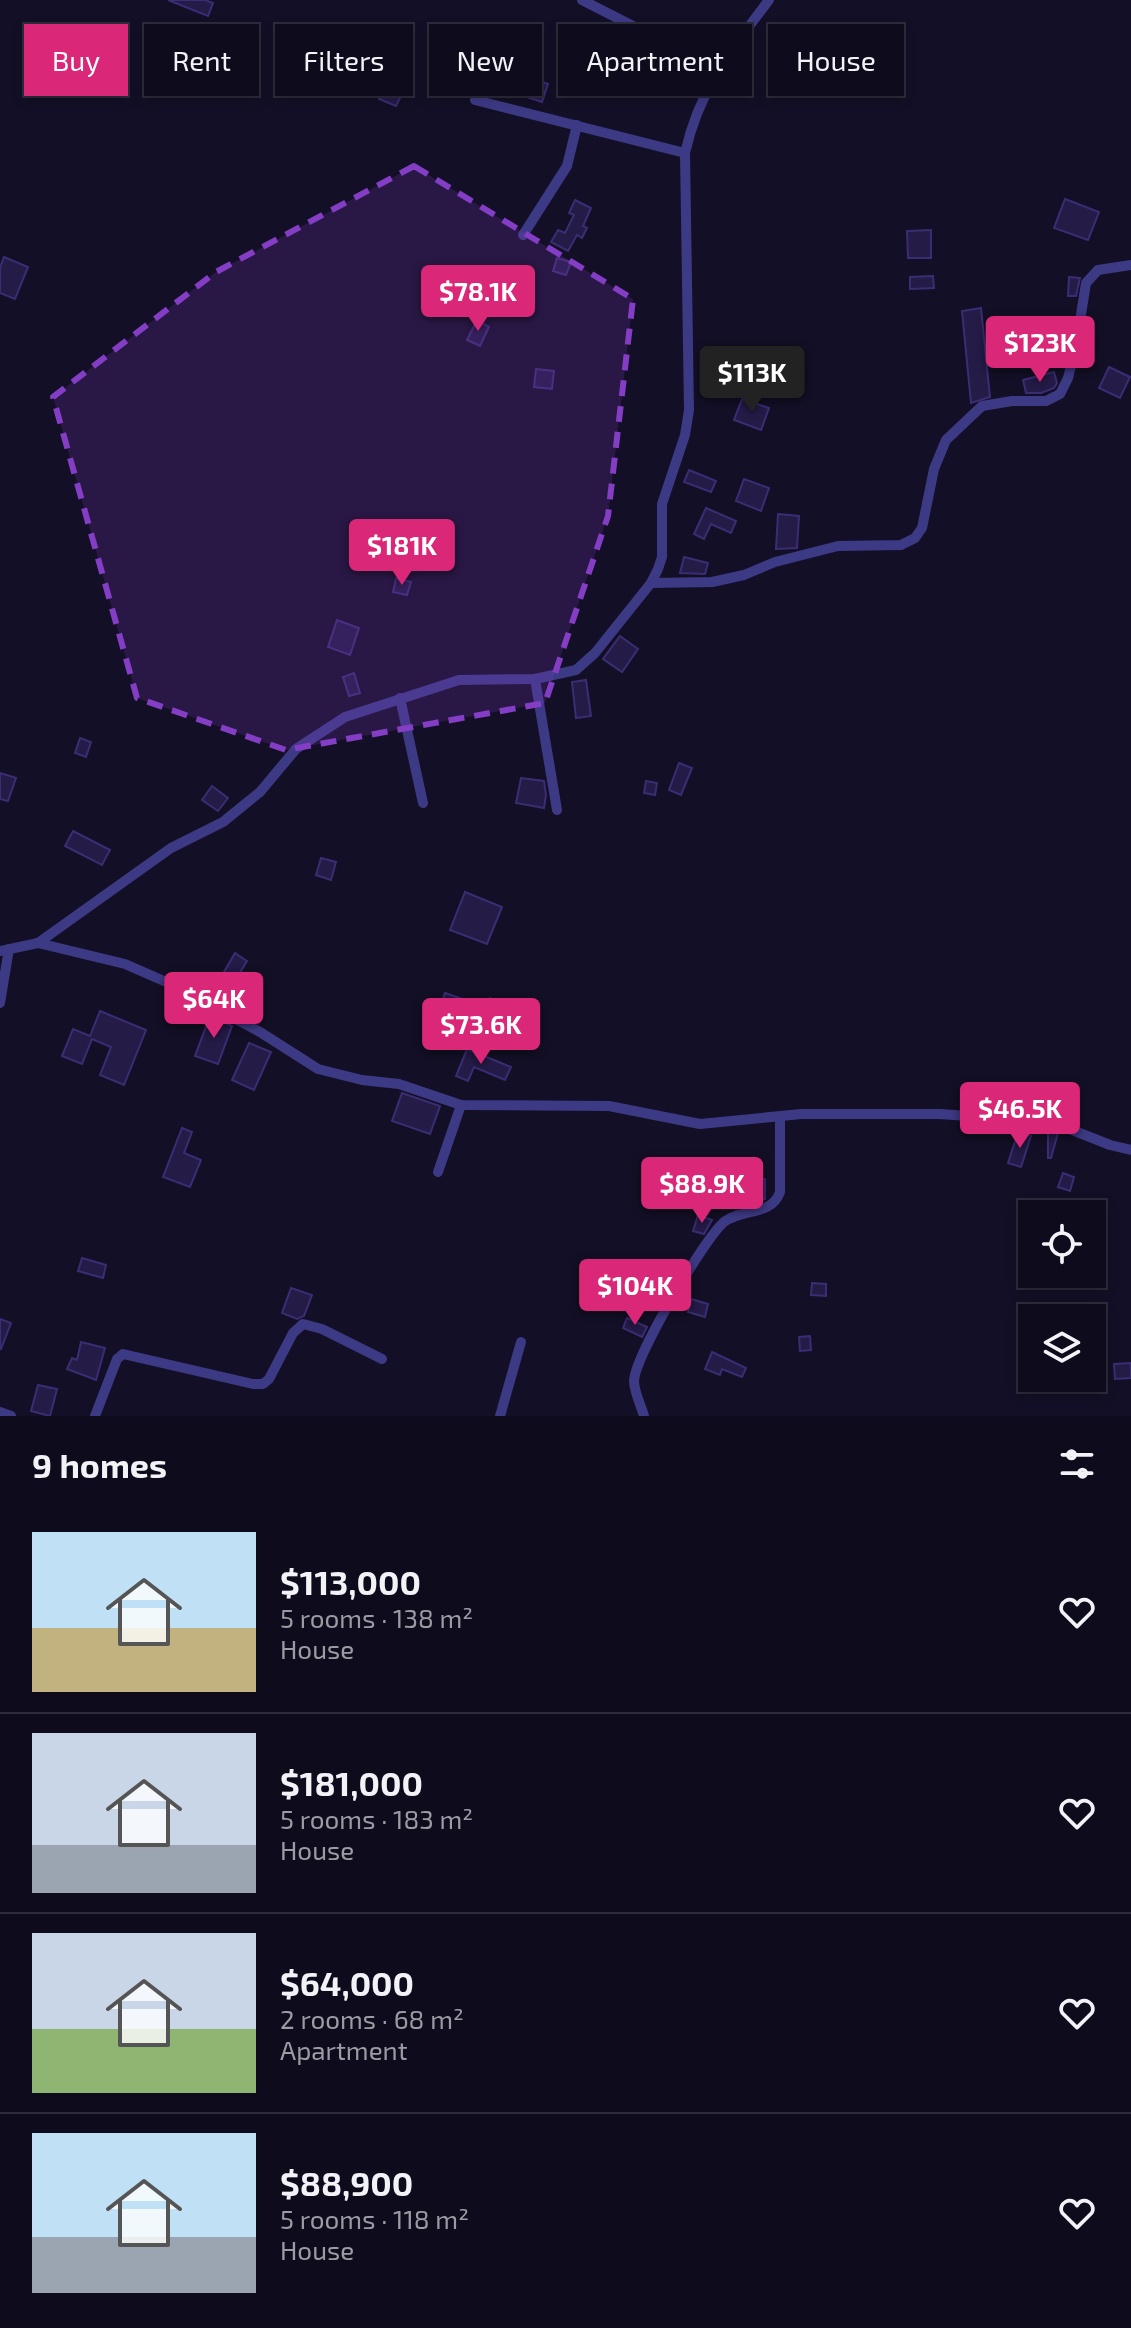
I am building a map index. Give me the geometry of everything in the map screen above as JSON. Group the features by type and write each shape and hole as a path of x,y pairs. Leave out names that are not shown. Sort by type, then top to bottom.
{"street":[{"path":"582,0 629,24"},
{"path":"751,24 769,0"},
{"path":"0,1003 4,950 38,943 171,848 223,822 260,792 296,749 345,717 459,680 535,679 576,670 595,653 651,583 662,557 662,504 685,435 689,410 685,153 705,96"},
{"path":"475,100 685,153"},
{"path":"523,235 567,166 577,125"},
{"path":"651,583 712,582 838,546 901,545 915,538 922,528 934,469 946,440 982,406 1012,401 1046,401 1060,394 1068,378 1076,346 1086,283 1098,270 1131,265"},
{"path":"535,679 557,810"},
{"path":"400,698 423,803"},
{"path":"38,943 125,964 173,985 260,1032 318,1069 362,1080 399,1084 461,1105 609,1106 700,1124 801,1114 940,1114 1052,1122 1131,1150"},
{"path":"438,1172 461,1105"},
{"path":"644,1416 633,1383 638,1363 678,1284 721,1224 733,1215 777,1202 780,1192 780,1117"},
{"path":"95,1416 117,1359 123,1354 263,1384 269,1379 293,1333 303,1324 322,1329 382,1359"},
{"path":"500,1416 521,1342"},
{"path":"0,1412 11,1416"}],"highlighted area":[{"path":"414,166 633,299 608,516 545,703 286,750 137,698 53,397 216,272"}],"building":[{"path":"168,0 205,0 213,3 208,16"},
{"path":"542,82 548,84 542,102 527,97 542,96"},
{"path":"380,96 401,96 396,106 379,99"},
{"path":"1065,199 1099,212 1088,240 1054,228"},
{"path":"575,200 591,208 583,226 587,228 582,238 577,235 568,251 551,242 558,230 565,233 574,215 569,213"},
{"path":"931,230 931,258 908,258 907,231"},
{"path":"4,257 28,267 15,299 0,293 0,268"},
{"path":"557,258 571,262 566,275 553,271"},
{"path":"933,276 934,288 910,289 910,277"},
{"path":"1069,277 1080,278 1076,296 1068,296"},
{"path":"981,308 990,397 971,403 962,311"},
{"path":"477,320 489,327 480,346 467,340"},
{"path":"1109,367 1130,377 1120,398 1099,388"},
{"path":"536,369 554,371 552,389 534,387"},
{"path":"1054,372 1057,383 1054,388 1041,393 1026,393 1023,380"},
{"path":"742,399 769,408 761,430 734,420"},
{"path":"689,470 716,481 711,492 684,482"},
{"path":"744,479 769,488 761,511 736,501"},
{"path":"706,508 736,521 731,533 711,524 704,539 694,534"},
{"path":"778,514 799,516 797,548 776,549"},
{"path":"684,557 708,563 705,574 680,573"},
{"path":"396,578 411,582 407,595 393,592"},
{"path":"337,620 359,628 350,655 328,647"},
{"path":"620,636 638,649 622,672 603,659"},
{"path":"354,673 360,693 349,696 343,677"},
{"path":"586,680 591,716 576,718 572,682"},
{"path":"80,738 91,742 86,757 75,753"},
{"path":"679,763 692,768 681,795 669,790"},
{"path":"0,773 16,778 8,801 0,799"},
{"path":"521,778 544,781 544,808 516,803"},
{"path":"646,781 657,783 655,795 644,793"},
{"path":"212,786 228,798 218,811 202,800"},
{"path":"73,831 110,850 102,865 65,846"},
{"path":"321,858 336,862 331,880 316,875"},
{"path":"465,892 502,907 487,944 450,930"},
{"path":"235,953 247,961 236,979 224,972"},
{"path":"445,993 486,1007 490,998 502,1004 491,1028 467,1016 463,1027 436,1018"},
{"path":"100,1011 146,1030 124,1085 100,1075 111,1047 92,1039 82,1064 62,1056 73,1029 90,1036"},
{"path":"210,1016 232,1026 218,1064 195,1056"},
{"path":"249,1043 271,1052 254,1090 232,1080"},
{"path":"467,1049 511,1067 505,1080 474,1067 468,1081 456,1076"},
{"path":"402,1093 440,1106 430,1134 392,1121"},
{"path":"182,1128 192,1132 184,1153 201,1160 190,1187 163,1177"},
{"path":"1048,1130 1058,1133 1051,1158 1048,1158"},
{"path":"1018,1132 1031,1136 1021,1167 1008,1163"},
{"path":"1063,1173 1074,1177 1070,1191 1058,1187"},
{"path":"750,1179 765,1179 765,1199 750,1202"},
{"path":"698,1215 712,1220 704,1234 693,1231"},
{"path":"82,1258 106,1265 103,1278 78,1271"},
{"path":"812,1283 826,1284 826,1296 811,1295"},
{"path":"291,1288 312,1295 304,1316 297,1319 282,1313"},
{"path":"691,1299 708,1304 705,1317 688,1312"},
{"path":"627,1318 647,1327 642,1337 623,1328"},
{"path":"0,1319 11,1323 1,1349 0,1349"},
{"path":"810,1336 811,1350 800,1351 799,1337"},
{"path":"81,1342 105,1348 96,1380 67,1369 72,1358 77,1360"},
{"path":"712,1352 746,1368 742,1377 722,1369 720,1375 705,1369"},
{"path":"1131,1363 1131,1378 1115,1379 1114,1364"},
{"path":"38,1385 57,1389 50,1416 31,1411"}]}
